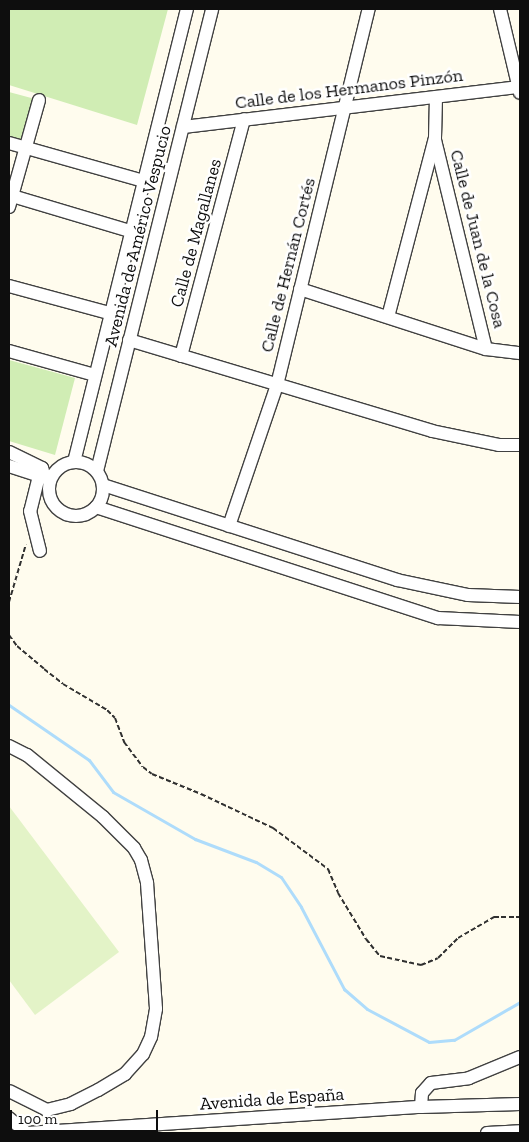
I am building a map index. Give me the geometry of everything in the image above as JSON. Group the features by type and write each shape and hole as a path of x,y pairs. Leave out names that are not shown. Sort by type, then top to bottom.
{"street":[{"name":"Avenida de Américo Vespucio","path":"74,462 109,314 187,9"},
{"name":"Avenida de Américo Vespucio","path":"97,471 212,9"},
{"name":"Calle de Hernán Cortés","path":"229,526 277,385 369,9"},
{"path":"500,9 520,89"},
{"name":"Calle de los Hermanos Pinzón","path":"184,126 520,89"},
{"path":"388,317 435,138 436,97"},
{"path":"39,100 10,199 130,231"},
{"name":"Calle de Magallanes","path":"181,356 244,119"},
{"name":"Calle de Juan de la Cosa","path":"435,138 486,349"},
{"path":"9,143 143,181"},
{"path":"9,286 109,314"},
{"path":"300,289 486,349 520,353"},
{"path":"130,340 432,431 499,445 520,445"},
{"path":"9,351 95,375"},
{"path":"9,452 42,468 45,478 54,504 66,514 82,515 96,507 103,493 103,485 97,471 86,464 74,462 60,468 45,478 30,511 40,551"},
{"path":"9,466 45,478"},
{"path":"103,485 396,580 468,595 520,597"},
{"path":"96,507 438,618 520,622"},
{"path":"9,746 27,756 103,817 134,848 142,860 148,883 156,1009 151,1037 143,1054 125,1074 98,1090 71,1104 47,1110 9,1091"},
{"path":"421,1107 422,1093 431,1083 469,1078 520,1057"},
{"name":"Avenida de España","path":"27,1133 421,1107 520,1104"},
{"path":"9,1118 27,1133"},
{"path":"487,1133 520,1131"}],"path":[{"path":"9,602 27,541"},
{"path":"9,635 16,646 44,669 111,714 115,718 124,742 143,767 152,774 201,794 273,828 328,870 338,893 366,939 380,956 422,965 438,958 458,938 494,917 520,917"}],"green space":[{"path":"9,9 168,9 137,125 9,85"},
{"path":"9,92 35,99 22,143 9,139"},
{"path":"9,360 75,378 55,455 9,441"},
{"path":"9,806 119,952 35,1015 9,980"}],"waterway":[{"path":"9,705 89,760 113,792 195,839 256,862 281,877 301,907 344,989 367,1009 429,1042 454,1040 520,1002"}]}
